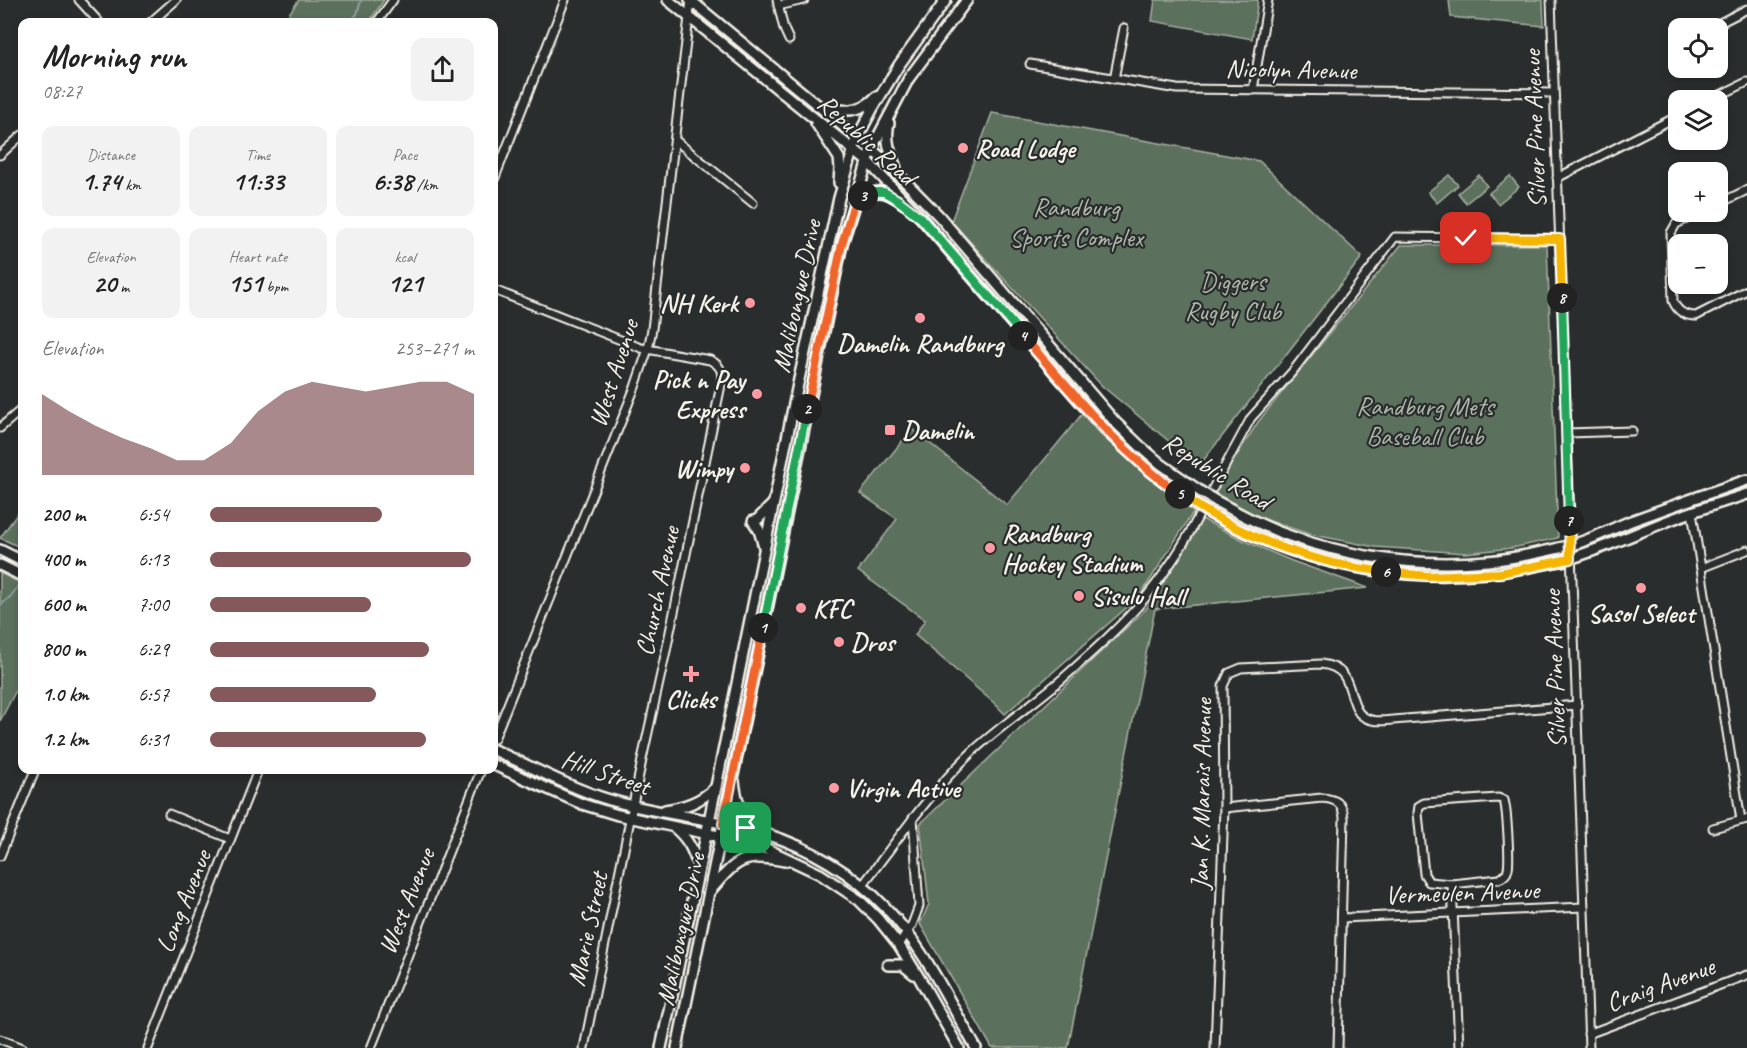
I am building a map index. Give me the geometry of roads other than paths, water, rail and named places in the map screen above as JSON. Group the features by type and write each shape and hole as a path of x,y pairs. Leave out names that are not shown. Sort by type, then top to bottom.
{"main road":[{"name":"Republic Road","path":"669,0 867,161 921,218 1103,428 1149,470 1195,505 1249,534 1278,546 1365,570 1428,576 1460,576 1516,571 1570,559 1692,512 1747,494"},
{"name":"Republic Road","path":"690,0 898,173 957,237 1115,422 1140,446 1201,492 1248,518 1288,536 1377,558 1425,562 1488,561 1569,545 1747,480"},
{"name":"Malibongwe Drive","path":"661,1048 773,504 839,198 857,138 882,91 946,0"},
{"name":"Malibongwe Drive","path":"677,1048 842,244 871,150 892,109 921,61 967,0"},
{"path":"820,107 836,110 858,109 872,101 882,91"},
{"path":"892,109 887,136 888,149 898,173"},
{"path":"812,117 839,158 839,198"},
{"path":"854,203 867,194 884,192 921,218"},
{"path":"765,550 754,521 773,504"},
{"path":"0,550 18,559"},
{"path":"0,565 18,574"},
{"name":"Hill Street","path":"498,752 585,792 633,806 767,834"},
{"name":"Hill Street","path":"498,767 582,804 631,818 742,840 765,848 799,863 840,886 859,900 899,945 959,1048"},
{"path":"733,773 738,803 745,816 767,834 818,857 862,886 883,905 922,953 976,1048"},
{"path":"660,811 693,804 716,787"},
{"path":"673,826 690,843 698,868"},
{"path":"708,893 731,867 744,860 758,857 799,863"},
{"path":"888,965 904,966 920,979"}],"street":[{"path":"79,0 95,18"},
{"path":"380,18 393,0"},
{"path":"498,170 565,0"},
{"name":"West Avenue","path":"498,729 635,387 648,349 690,17 690,0"},
{"path":"789,40 778,3 804,0"},
{"path":"1253,90 1268,0"},
{"name":"Silver Pine Avenue","path":"1551,0 1589,1048"},
{"path":"155,18 172,1"},
{"path":"1728,19 1747,9"},
{"path":"1114,79 1124,28"},
{"name":"Nicolyn Avenue","path":"1030,64 1177,89 1553,93"},
{"path":"1728,91 1747,82"},
{"path":"1557,178 1668,121"},
{"path":"0,155 18,139"},
{"path":"675,140 753,203"},
{"path":"1728,199 1747,190"},
{"path":"1680,222 1676,224 1671,233 1673,300 1677,308 1683,313 1696,316 1747,290"},
{"path":"1213,488 1251,418 1293,371 1395,237 1560,239"},
{"path":"498,292 648,349"},
{"name":"Church Avenue","path":"631,818 722,372 715,363 702,358 648,349"},
{"path":"0,428 18,412"},
{"path":"1567,433 1632,431"},
{"path":"1692,512 1744,820 1713,828"},
{"path":"862,886 942,782 995,732 1060,681 1132,612 1164,572 1198,517"},
{"path":"1701,568 1747,550"},
{"name":"Jan K. Marais Avenue","path":"1215,1048 1224,808 1223,686 1229,674 1235,669 1331,665 1339,669 1344,676 1359,713 1372,721 1577,705"},
{"path":"0,855 33,774"},
{"name":"Long Avenue","path":"148,1048 256,774"},
{"name":"West Avenue","path":"371,1048 479,774"},
{"path":"1224,808 1332,798 1340,804 1344,812 1338,1048"},
{"path":"1502,799 1506,810 1509,866 1507,873 1499,879 1452,884 1432,883 1426,879 1419,806 1424,803 1502,799"},
{"path":"170,814 230,839"},
{"name":"Marie Street","path":"584,1048 631,818"},
{"path":"899,945 912,925 919,906 913,818"},
{"path":"1452,884 1459,1048"},
{"name":"Vermeulen Avenue","path":"1342,918 1584,907"},
{"name":"Craig Avenue","path":"1588,1034 1747,975"},
{"path":"0,1039 23,1048"}],"waterway":[{"path":"354,18 361,0"},
{"path":"0,606 18,586"}],"tunnel":[{"path":"1198,517 1211,492"}],"place":[{"name":"Road Lodge","path":"963,148"},
{"name":"NH Kerk","path":"750,303"},
{"name":"Damelin Randburg","path":"920,318"},
{"name":"Pick n Pay Express","path":"757,394"},
{"name":"Damelin","path":"890,430"},
{"name":"Wimpy","path":"745,468"},
{"name":"Randburg Hockey Stadium","path":"990,548"},
{"name":"Sasol Select","path":"1641,588"},
{"name":"Sisulu Hall","path":"1079,596"},
{"name":"KFC","path":"801,608"},
{"name":"Dros","path":"839,642"},
{"name":"Clicks","path":"691,674"},
{"name":"Virgin Active","path":"834,788"}],"park label":[{"name":"Randburg Sports Complex","path":"1076,222"},
{"name":"Diggers Rugby Club","path":"1233,296"},
{"name":"Randburg Mets Baseball Club","path":"1425,421"}]}
